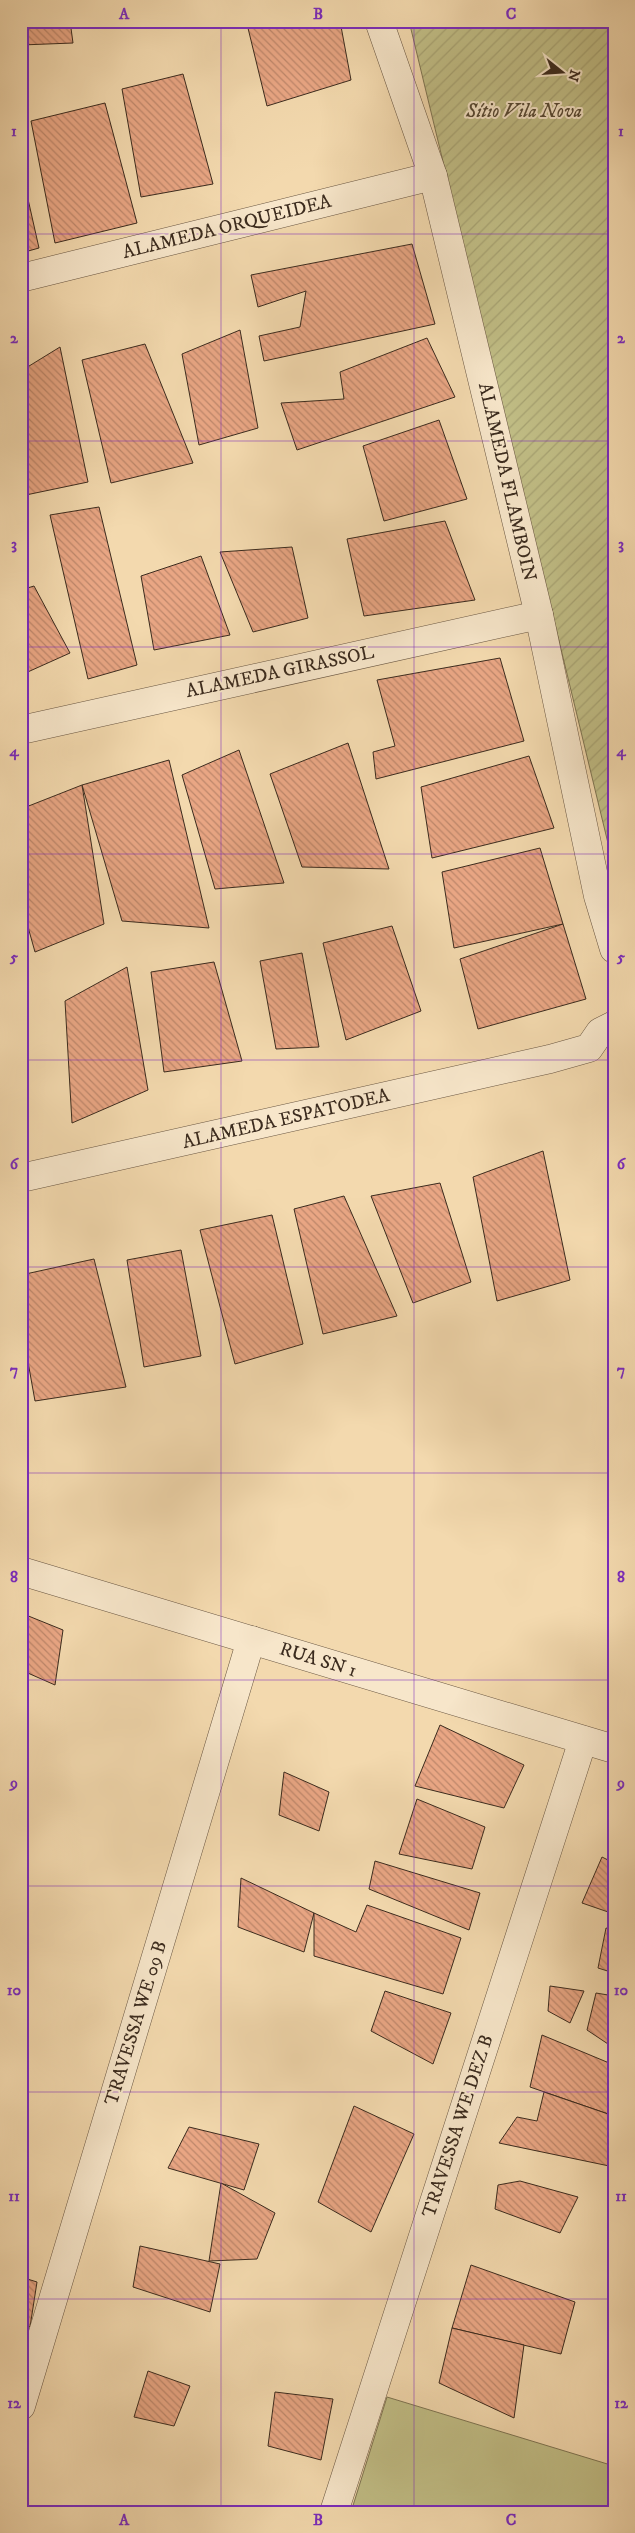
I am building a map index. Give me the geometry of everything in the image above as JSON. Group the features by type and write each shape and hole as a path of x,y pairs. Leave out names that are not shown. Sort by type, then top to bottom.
{"street":[{"name":"ALAMEDA FLAMBOIN","path":"379,21 433,176 539,615 598,896 614,949"},
{"name":"ALAMEDA ORQUEIDEA","path":"21,278 433,176"},
{"name":"ALAMEDA GIRASSOL","path":"21,730 539,615"},
{"name":"ALAMEDA ESPATODEA","path":"21,1178 550,1059 589,1048 600,1032 614,1026"},
{"name":"RUA SN 1","path":"21,1571 614,1749"},
{"name":"TRAVESSA WE 09 B","path":"21,2406 251,1640"},
{"name":"TRAVESSA WE DEZ B","path":"334,2512 583,1740"}],"green space":[{"name":"Sítio Vila Nova","path":"409,21 614,21 614,868"},
{"path":"387,2397 614,2466 614,2512 351,2512"}],"building":[{"path":"21,21 70,21 73,43 21,45"},
{"path":"92,21 110,21 93,28"},
{"path":"256,21 340,21 351,80 267,106 247,24"},
{"path":"183,74 213,184 141,197 122,89"},
{"path":"105,103 137,223 55,243 31,121"},
{"path":"21,168 39,248 21,253"},
{"path":"412,244 435,324 264,361 259,336 300,327 306,291 258,307 251,275"},
{"path":"240,330 258,428 199,445 182,354"},
{"path":"427,338 455,397 297,450 281,403 344,399 340,372"},
{"path":"145,344 193,463 111,483 82,360"},
{"path":"60,347 88,482 21,496 21,371"},
{"path":"439,420 467,499 384,521 363,446"},
{"path":"99,507 137,665 88,679 50,515"},
{"path":"445,521 475,600 364,616 347,539"},
{"path":"292,547 308,618 253,632 220,552"},
{"path":"201,556 230,635 154,650 141,576"},
{"path":"34,586 70,653 21,675 21,590"},
{"path":"500,658 524,741 376,779 373,752 395,746 377,680"},
{"path":"348,743 389,869 302,867 270,774"},
{"path":"239,750 284,883 215,889 182,775"},
{"path":"529,756 554,828 432,858 421,787"},
{"path":"169,760 209,928 122,921 82,785"},
{"path":"82,785 104,924 35,952 21,902 21,809"},
{"path":"540,848 563,924 454,948 442,872"},
{"path":"563,924 586,999 478,1029 460,959"},
{"path":"392,926 421,1011 346,1040 323,943"},
{"path":"302,953 319,1047 276,1049 260,961"},
{"path":"214,962 242,1061 164,1072 151,972"},
{"path":"127,967 148,1090 72,1123 65,1001"},
{"path":"543,1151 570,1280 497,1301 473,1177"},
{"path":"440,1183 471,1282 413,1303 371,1196"},
{"path":"344,1196 397,1316 323,1334 294,1209"},
{"path":"272,1215 303,1344 235,1364 200,1230"},
{"path":"181,1250 201,1356 144,1367 127,1260"},
{"path":"94,1259 126,1387 35,1401 21,1323 21,1275"},
{"path":"21,1613 63,1630 55,1685 21,1670"},
{"path":"440,1725 524,1765 504,1808 415,1786"},
{"path":"284,1772 329,1792 319,1831 279,1815"},
{"path":"417,1799 485,1827 472,1869 399,1854"},
{"path":"602,1857 614,1863 614,1914 582,1903"},
{"path":"375,1861 480,1893 469,1930 369,1889"},
{"path":"241,1878 314,1913 304,1952 238,1927"},
{"path":"367,1905 461,1938 443,1994 314,1956 314,1913 356,1932"},
{"path":"606,1928 614,1930 614,1973 598,1968"},
{"path":"550,1986 584,1991 570,2023 548,2011"},
{"path":"385,1991 451,2013 433,2064 371,2031"},
{"path":"596,1993 614,1996 614,2048 587,2030"},
{"path":"542,2035 614,2065 614,2116 530,2087"},
{"path":"544,2092 614,2116 614,2167 499,2143 517,2117 537,2121"},
{"path":"354,2106 414,2134 371,2232 318,2202"},
{"path":"189,2127 259,2144 244,2190 168,2168"},
{"path":"520,2181 578,2197 560,2233 495,2209 498,2185"},
{"path":"221,2183 275,2213 257,2259 209,2261"},
{"path":"140,2246 220,2264 210,2312 133,2287"},
{"path":"471,2265 575,2302 561,2354 452,2328"},
{"path":"21,2277 37,2282 30,2327 21,2322"},
{"path":"452,2328 524,2345 514,2418 439,2383"},
{"path":"148,2371 190,2386 174,2426 134,2417"},
{"path":"275,2392 333,2399 321,2460 268,2446"}]}
